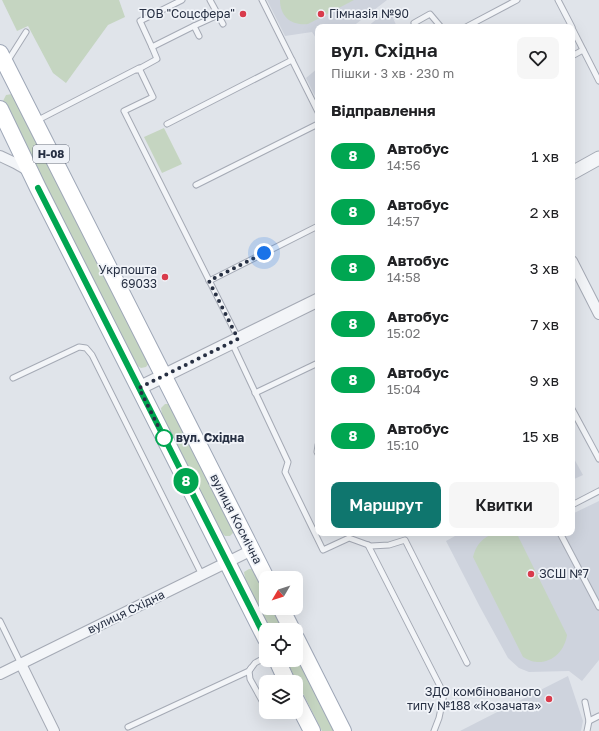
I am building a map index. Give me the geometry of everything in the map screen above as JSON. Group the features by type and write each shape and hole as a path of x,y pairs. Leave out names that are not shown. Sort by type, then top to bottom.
{"main road":[{"name":"вулиця Космічна","path":"2,62 35,123 262,571"},
{"name":"Н-08","path":"0,109 259,625"},
{"path":"303,652 343,731"},
{"path":"303,714 312,731"}],"street":[{"path":"0,156 30,171"},
{"path":"575,171 599,158"},
{"path":"575,267 599,314"},
{"path":"139,388 315,301"},
{"name":"вулиця Східна","path":"0,674 252,550"},
{"path":"21,664 54,731"}],"lane":[{"path":"35,123 157,59 140,22 182,0"},
{"path":"210,0 222,24"},
{"path":"262,0 315,106"},
{"path":"472,24 517,0"},
{"path":"558,0 570,24"},
{"path":"414,23 430,14 438,24"},
{"path":"152,47 218,15"},
{"path":"194,26 199,36"},
{"path":"2,62 26,32"},
{"path":"575,33 599,81"},
{"path":"575,54 583,50"},
{"path":"167,124 292,60"},
{"path":"139,68 153,97 124,112 209,281 256,393 288,462 285,472 315,534"},
{"path":"196,186 315,126"},
{"path":"209,281 315,228"},
{"path":"13,378 79,347 86,348 92,355 202,575"},
{"path":"256,393 315,364"},
{"path":"575,415 599,459"},
{"path":"575,503 599,491"},
{"path":"316,536 323,550 346,536"},
{"path":"350,536 370,546 389,545 405,540 467,663"},
{"path":"562,536 599,607"},
{"path":"368,545 444,694 439,718 434,731"},
{"path":"0,621 21,664"},
{"path":"128,727 249,671 259,661"},
{"path":"249,671 250,679 259,695"},
{"path":"585,702 589,721 587,731"},
{"path":"589,721 599,716"}],"shaded area":[{"name":"Гімназія №90","path":"267,0 387,0 356,24 315,24 315,36 312,32 285,36"},
{"path":"389,9 396,24 371,24"},
{"path":"315,70 315,96 306,78"},
{"path":"575,460 583,475 575,479"},
{"name":"ЗСШ №7","path":"599,501 599,660 582,681 569,671 529,672 519,668 508,658 446,541 455,536 575,536 575,513"},
{"name":"ЗДО комбінованого типу №188 «Козачата»","path":"568,676 583,721 581,731 460,731"}],"green space":[{"path":"2,0 119,0 125,17 108,25 66,83 53,73 28,26 17,31"},
{"path":"280,0 354,0 308,24 302,24 292,22 285,16 282,11"},
{"path":"12,94 149,363 146,367 141,368 136,365 3,101 6,95"},
{"path":"164,128 182,164 162,173 144,137"},
{"path":"165,404 171,404 234,532 230,536 225,536 221,532 162,415 161,408"},
{"path":"518,536 567,635 564,646 553,658 543,662 535,662 523,657 473,557 476,548 486,537"},
{"path":"249,569 255,569 259,574 259,606 245,579 244,572"},
{"path":"263,615 280,615 284,623 267,623"},
{"path":"303,661 338,731 322,731 303,694 303,675 294,675 290,667 303,667"}],"bus line":[{"name":"8","path":"38,188 259,625"}],"place":[{"name":"ТОВ \"Соцсфера\"","path":"243,14"},
{"name":"Гімназія №90","path":"321,14"},
{"name":"Укрпошта 69033","path":"165,277"},
{"name":"вул. Східна","path":"164,438"},
{"name":"ЗСШ №7","path":"531,574"},
{"name":"ЗДО комбінованого типу №188 «Козачата»","path":"549,699"}],"route":[{"path":"164,438 139,388 238,339 209,281 264,253"}]}
